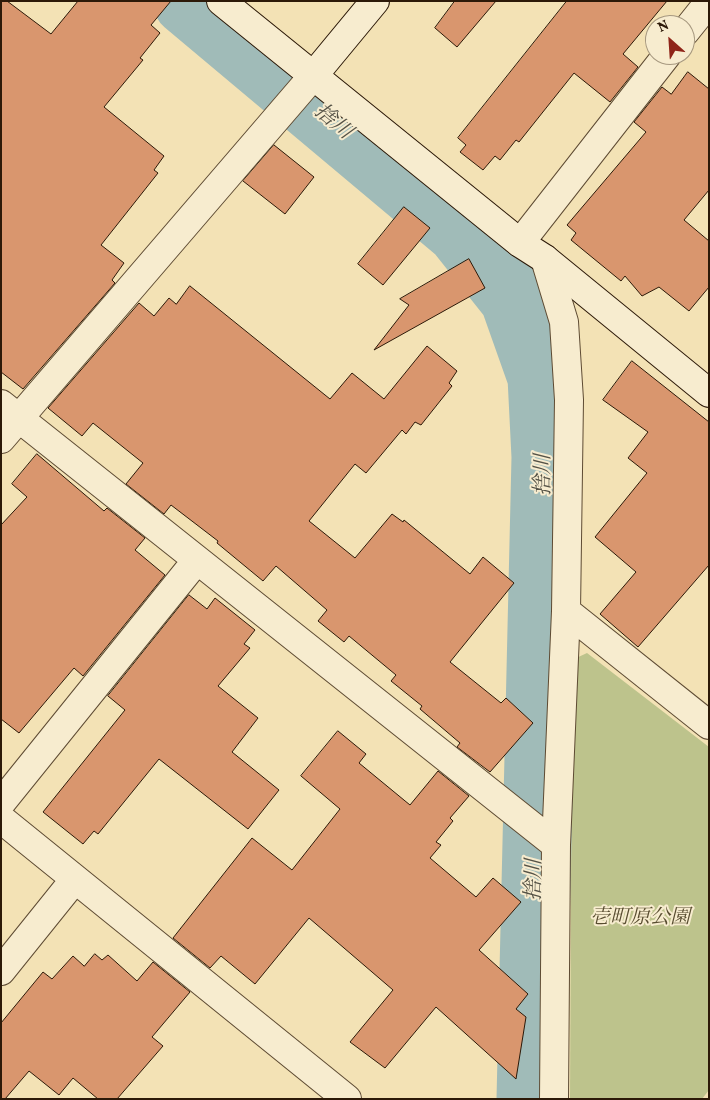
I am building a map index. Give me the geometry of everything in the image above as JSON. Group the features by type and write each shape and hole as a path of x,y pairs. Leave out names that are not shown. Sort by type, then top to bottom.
{"street":[{"path":"220,1 520,242 545,259 706,385"},
{"path":"1,439 10,410 313,76 375,1"},
{"path":"695,20 709,2"},
{"path":"520,242 659,65"},
{"path":"545,259 564,322 569,400 566,611 556,846 554,1099"},
{"path":"10,410 556,846"},
{"path":"1,803 197,560"},
{"path":"566,611 709,726"},
{"path":"1,819 347,1099"},
{"path":"1,971 75,879"}],"green space":[{"name":"壱町原公園","path":"587,653 709,747 709,1090 702,1099 570,1099 572,660"}],"building":[{"path":"1,1 7,1 51,34 78,1 171,1 151,25 160,33 140,58 143,60 104,107 164,156 154,170 158,173 101,245 124,263 112,280 115,283 23,389 1,372"},
{"path":"455,1 496,1 457,47 435,28"},
{"path":"567,1 667,1 655,15 645,15 645,28 623,54 638,67 610,102 574,73 519,142 516,140 500,160 495,156 483,170 460,152 466,145 458,138"},
{"path":"688,72 709,89 709,190 684,220 709,241 709,287 689,311 659,287 642,296 625,276 621,281 571,240 576,233 567,225 646,132 634,122 662,87 671,94"},
{"path":"274,145 314,177 285,214 243,181"},
{"path":"404,207 430,228 383,285 358,264"},
{"path":"469,259 485,288 374,350 409,305 400,299"},
{"path":"190,286 330,399 352,373 384,399 427,346 457,371 449,383 452,386 421,425 415,422 406,434 402,430 366,473 355,464 309,521 355,558 392,514 403,522 404,520 470,574 483,557 514,583 450,662 501,703 506,698 533,723 490,772 457,747 460,743 420,709 422,706 391,681 396,675 349,636 344,642 318,621 327,610 276,566 263,581 217,543 218,541 171,505 164,514 126,484 143,463 93,423 82,436 48,408 139,303 154,316 169,298 176,304"},
{"path":"632,361 709,422 709,565 638,647 600,614 636,572 595,537 647,473 628,458 648,432 603,400"},
{"path":"37,454 104,511 107,508 145,538 135,550 165,575 83,676 74,668 19,733 1,719 1,525 27,497 12,484"},
{"path":"189,595 207,609 215,598 255,630 244,644 250,648 218,686 258,718 232,752 279,790 248,829 159,759 98,834 94,831 83,844 43,812 125,710 108,696"},
{"path":"338,731 366,754 359,763 410,805 438,771 469,796 450,818 453,821 436,842 441,845 430,858 476,897 493,878 521,902 479,950 528,994 516,1009 526,1017 516,1079 436,1007 385,1068 350,1042 393,990 309,918 255,984 221,956 210,968 173,938 252,838 292,870 340,809 301,776"},
{"path":"95,954 102,960 108,955 137,981 153,962 190,992 152,1037 163,1046 117,1099 98,1099 73,1078 59,1095 29,1071 5,1099 1,1099 1,1023 43,972 52,979 73,956 84,966"}],"waterway":[{"name":"捨川","path":"187,1 460,230 514,298 542,377 546,457 531,1099"}]}
